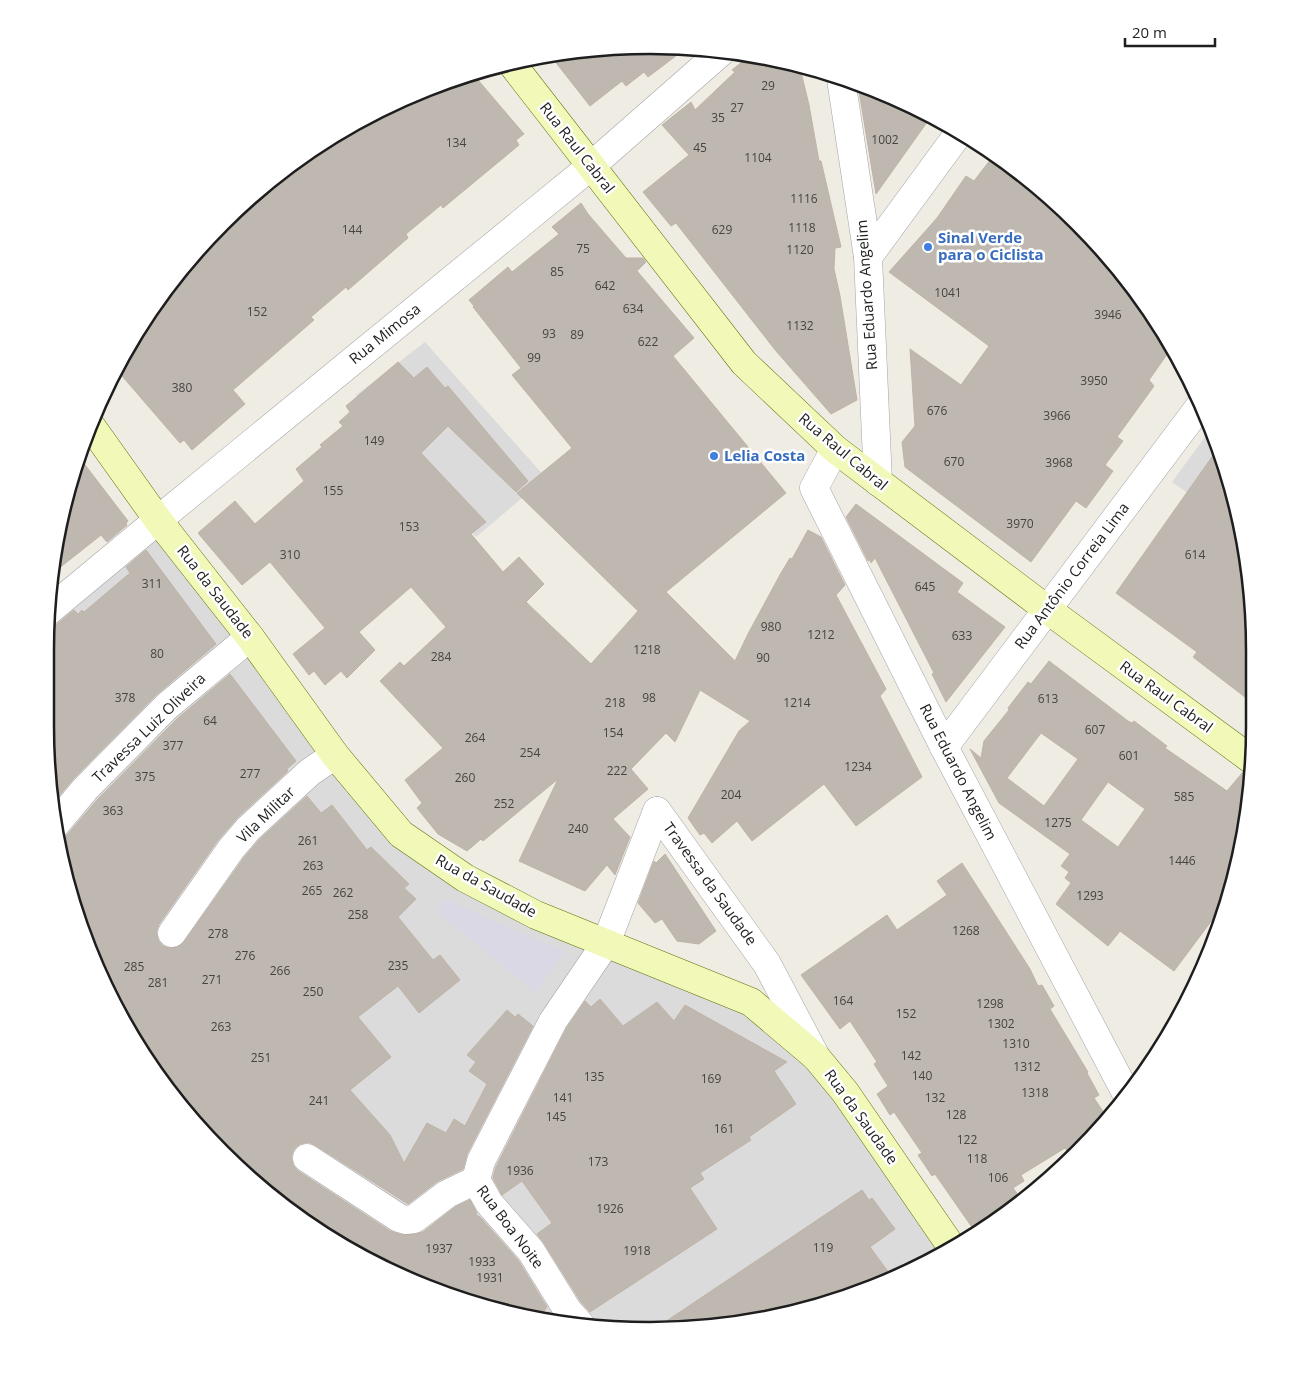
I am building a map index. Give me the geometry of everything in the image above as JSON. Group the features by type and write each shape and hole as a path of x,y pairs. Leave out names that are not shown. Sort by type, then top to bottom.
{"main road":[{"name":"Rua Raul Cabral","path":"516,69 744,363 835,449 1048,610 1245,755"},
{"name":"Rua da Saudade","path":"95,432 158,520 250,636 335,755 401,834 465,878 536,915 751,1002 816,1057 846,1092 948,1242"}],"street":[{"name":"Rua Mimosa","path":"56,605 591,166 715,58"},
{"name":"Rua Eduardo Angelim","path":"842,85 868,257 878,482"},
{"path":"868,257 955,138"},
{"name":"Rua Antônio Correia Lima","path":"944,747 1196,411"},
{"name":"Rua Eduardo Angelim","path":"835,449 814,488 944,747 1124,1088"},
{"name":"Travessa Luiz Oliveira","path":"61,817 84,789 167,706 250,636"},
{"name":"Vila Militar","path":"172,933 248,829 310,772 335,755"},
{"name":"Travessa da Saudade","path":"476,1180 481,1161 553,1021 606,943 658,811 767,964 816,1057"},
{"path":"307,1158 399,1218 406,1220 414,1219 447,1194 476,1180"},
{"name":"Rua Boa Noite","path":"476,1180 489,1203 531,1251 573,1317"}],"shaded area":[{"path":"425,342 546,478 476,537 356,395"},
{"path":"1206,435 1215,458 1233,525 1172,482"},
{"path":"161,519 421,857 786,1017 939,1247 914,1261 842,1291 766,1311 689,1321 611,1321 534,1311 458,1291 386,1261 319,1222 287,1199 228,1148 177,1089 154,1057 115,990 85,918 65,842 55,765 54,650 56,604"},
{"path":"444,901 449,901 564,953 536,992 440,915 438,907"}],"building":[{"path":"611,55 677,55 648,77 644,72 626,86 622,81 590,106 555,62"},
{"path":"743,61 801,73 819,161 821,161 841,247 835,248 834,269 857,400 831,414 776,351 676,223 671,226 643,192 689,155 662,125 691,102 695,110 735,72 732,70"},
{"path":"477,79 524,134 516,140 519,145 443,208 441,205 406,234 408,238 348,290 346,287 311,317 314,320 233,390 245,404 192,450 184,440 180,443 121,375 154,319 177,287 228,228 287,177 319,154 386,115 422,99"},
{"path":"859,92 927,122 876,194"},
{"path":"990,160 1043,202 1072,228 1123,287 1146,319 1167,354 1149,380 1154,386 1117,437 1123,441 1105,465 1113,471 1086,508 1076,501 1031,562 905,467 902,442 915,426 910,349 961,385 989,346 889,272 937,218 966,176 974,181"},
{"path":"581,203 588,214 626,258 643,258 646,262 637,271 694,338 673,356 786,493 666,592 735,661 781,573 790,558 792,559 808,530 821,537 845,585 836,595 886,689 880,696 922,777 856,826 824,784 752,841 737,821 712,843 704,833 700,835 688,818 739,731 750,721 700,690 675,742 666,733 631,769 648,789 613,819 630,837 615,875 607,865 585,891 519,861 558,779 483,841 481,839 467,851 438,834 417,808 422,803 405,780 443,748 380,681 400,662 404,666 446,627 411,587 359,632 375,650 347,678 341,671 325,685 314,671 309,675 293,654 325,628 270,562 242,585 198,533 235,501 255,524 304,481 296,469 322,447 320,445 343,426 339,422 350,412 346,406 398,362 414,378 427,367 445,388 448,386 528,481 516,492 448,426 421,453 486,522 471,534 503,572 519,557 544,584 526,602 591,664 638,611 517,493 572,448 512,375 521,368 469,300 508,267 512,272 559,234 552,227"},
{"path":"1214,455 1235,534 1241,572 1245,611 1246,698 1193,657 1197,652 1116,593"},
{"path":"84,463 128,521 127,525 107,542 101,535 60,568 65,534"},
{"path":"856,504 963,583 957,592 1005,627 946,702 932,674 934,673 875,558 871,563 870,560 868,561 846,517"},
{"path":"146,550 216,644 156,695 74,778 58,797 54,726 55,625 74,610 78,614 82,610 84,612 130,573 126,567"},
{"path":"1049,661 1128,721 1132,723 1134,721 1167,746 1165,748 1227,791 1244,773 1235,842 1216,915 1174,971 1120,931 1108,946 1056,904 1071,883 1065,878 1069,872 1061,866 1070,854 999,803 970,749 981,758 984,741 1009,710 1008,708 1028,682 1031,684","holes":["1041,733 1078,759 1044,806 1007,778","1108,782 1145,809 1118,847 1081,820"]},
{"path":"230,674 296,761 287,769 288,771 237,818 218,840 159,924 156,932 158,940 163,946 170,948 178,947 184,942 243,859 259,840 307,796 321,813 332,805 367,850 371,847 409,884 404,888 416,899 398,917 433,960 440,955 460,980 419,1013 398,986 358,1017 391,1057 350,1090 390,1135 404,1163 427,1123 446,1133 454,1119 465,1126 487,1084 469,1071 476,1062 467,1055 507,1010 515,1017 518,1014 533,1026 467,1154 463,1169 438,1181 408,1204 308,1142 300,1144 294,1149 291,1157 293,1165 298,1171 390,1231 402,1235 423,1232 455,1207 470,1200 477,1213 475,1214 481,1218 518,1260 547,1307 543,1312 496,1302 480,1295 479,1297 458,1291 422,1277 386,1261 319,1222 287,1199 228,1148 177,1089 154,1057 115,990 99,954 85,918 64,837 97,800 178,718"},
{"path":"665,854 716,931 699,944 677,941 662,919 655,923 638,903 654,861 656,863"},
{"path":"962,863 1030,969 1038,986 1042,985 1054,1006 1050,1009 1088,1072 1099,1095 1094,1098 1104,1112 1068,1152 1065,1148 1021,1175 1024,1181 1013,1188 1018,1195 972,1227 935,1174 932,1176 918,1155 922,1153 894,1112 890,1115 877,1094 888,1086 874,1064 877,1062 850,1021 840,1029 801,975 887,915 897,930 947,895 937,881"},
{"path":"600,999 623,1026 657,1002 674,1021 685,1005 787,1062 774,1071 796,1104 749,1137 751,1140 700,1173 704,1179 690,1188 717,1229 590,1312 581,1302 537,1234 552,1223 522,1181 502,1195 493,1178 496,1167 566,1029 585,1001 591,1007"},
{"path":"862,1190 869,1200 872,1198 895,1229 870,1247 889,1272 878,1277 842,1291 766,1311 728,1317 666,1322"}],"place":[{"name":"Sinal Verde para o Ciclista","path":"928,247"},
{"name":"Lelia Costa","path":"714,456"}]}
